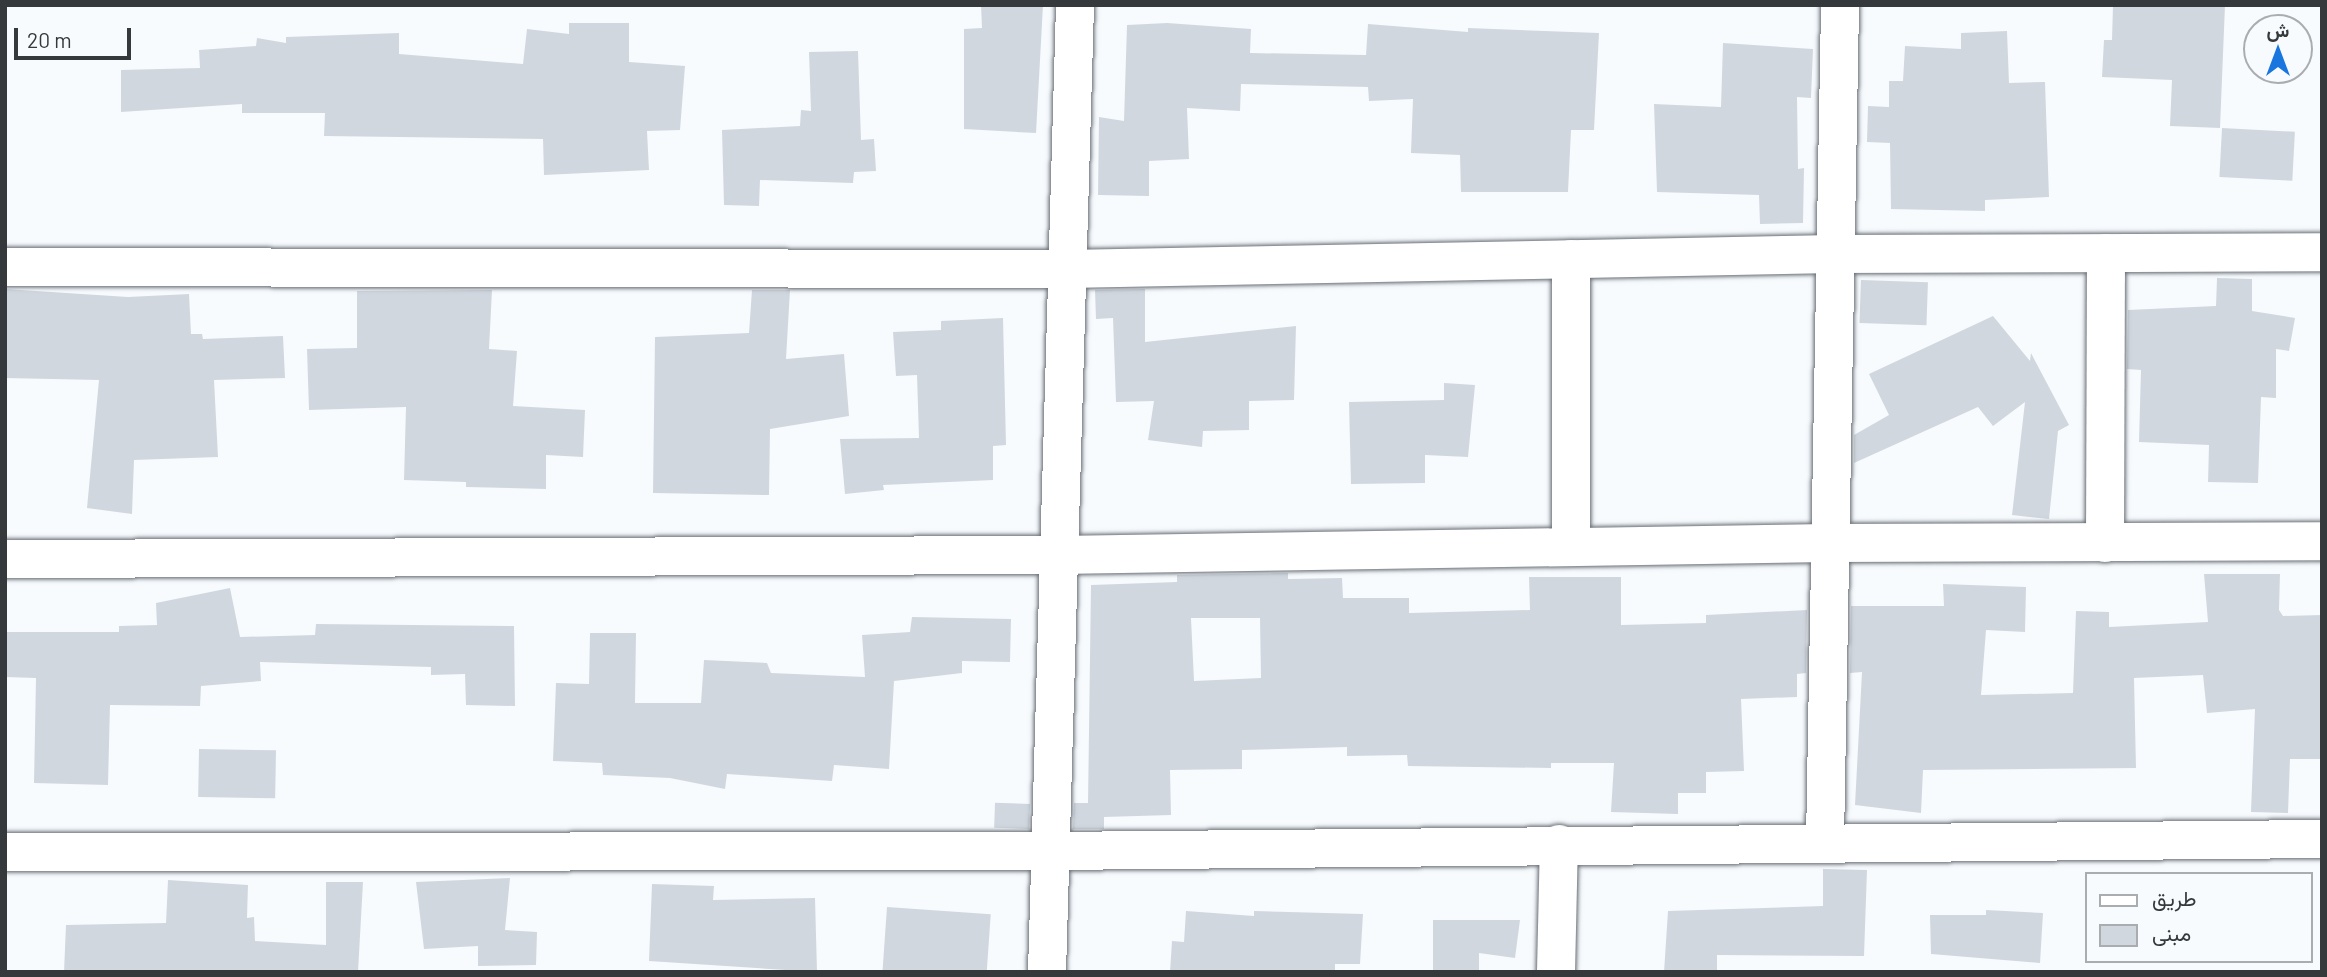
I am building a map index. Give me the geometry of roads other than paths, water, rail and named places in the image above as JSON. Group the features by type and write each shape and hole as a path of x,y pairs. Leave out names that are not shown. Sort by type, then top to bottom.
{"street":[{"path":"1047,972 1075,5"},
{"path":"1825,841 1828,543 1840,5"},
{"path":"5,267 1067,269 1834,254 2322,251"},
{"path":"2105,543 2106,253"},
{"path":"1571,547 1572,259"},
{"path":"5,559 1058,555 1828,543 2322,541"},
{"path":"5,852 1050,851 1825,841 2322,839"},
{"path":"1556,972 1559,844"}]}
